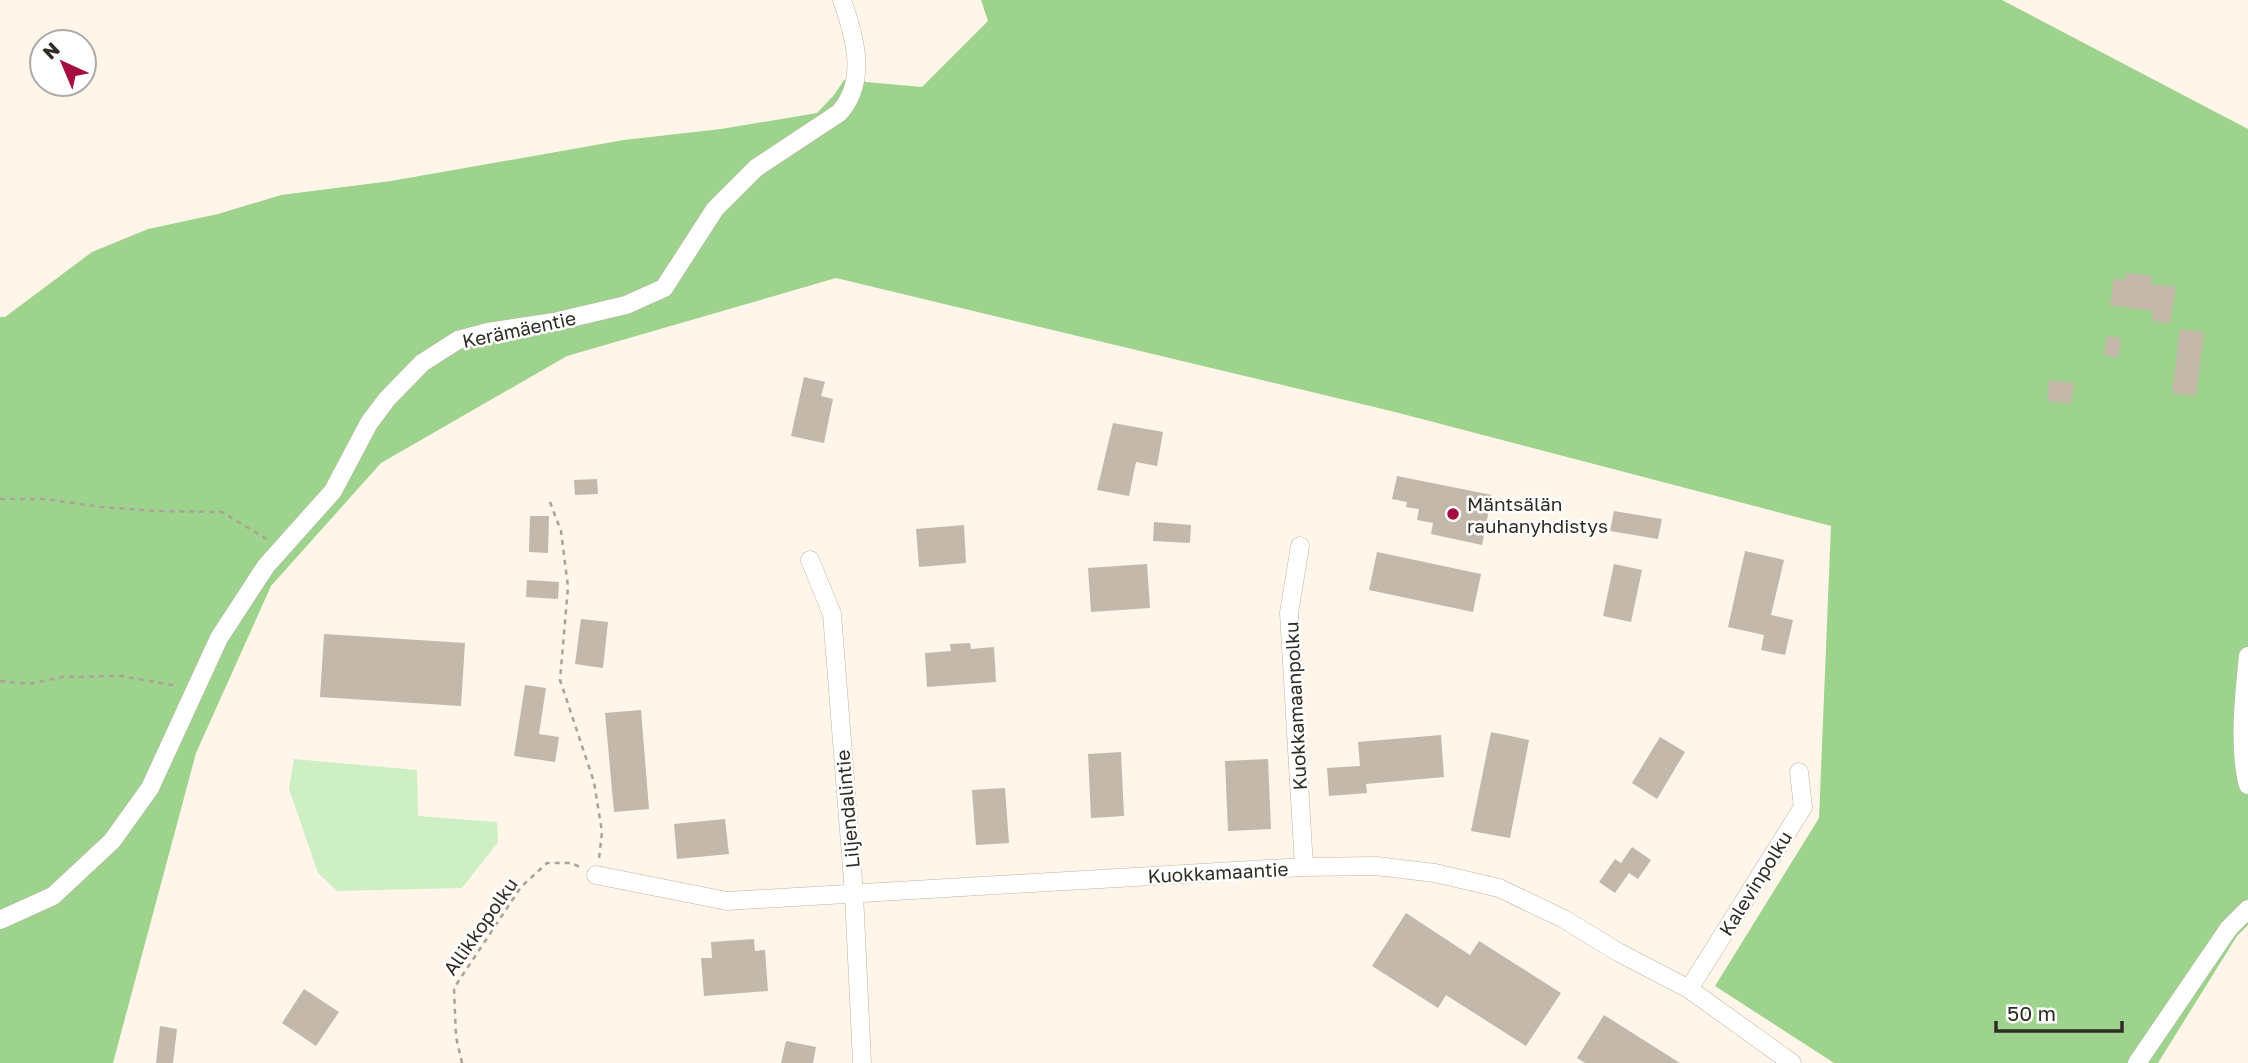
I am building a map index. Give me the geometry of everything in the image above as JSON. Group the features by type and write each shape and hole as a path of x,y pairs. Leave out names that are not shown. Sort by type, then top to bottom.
{"street":[{"name":"Kerämäentie","path":"0,920 53,895 112,841 149,788 219,638 266,566 332,491 369,423 387,399 422,363 458,340 488,332 554,322 626,304 664,288 715,209 756,168 827,123 850,101 855,86 857,54 842,0"},
{"name":"Kuokkamaanpolku","path":"1300,546 1289,613 1304,867"},
{"name":"Liljendalintie","path":"810,560 832,614 854,894 862,1063"},
{"path":"2248,656 2244,691 2244,771 2248,785"},
{"name":"Kalevinpolku","path":"1689,989 1803,807 1799,772"},
{"name":"Kuokkamaantie","path":"596,875 727,901 1304,867 1376,866 1435,873 1499,888 1564,919 1618,952 1689,989 1792,1063"},
{"path":"2137,1063 2229,928 2248,909"}],"path":[{"path":"0,499 44,499 159,511 222,512 281,550"},
{"path":"550,502 561,531 568,587 560,680 594,782 602,832 596,875"},
{"path":"0,681 29,684 62,677 121,676 195,688"},
{"name":"Allikkopolku","path":"462,1063 456,1037 454,988 521,887 547,863 571,863 596,875"}],"green space":[{"path":"981,0 2002,0 2248,129 2248,925 2237,936 2158,1063 1834,1063 1715,986 1819,818 1831,526 1395,412 836,278 567,356 381,463 271,586 196,753 113,1063 0,1063 0,317 5,317 92,252 148,229 218,214 281,195 391,181 624,140 721,129 817,113 844,80 922,87 988,21"},
{"path":"294,759 417,770 418,816 497,822 498,842 462,888 337,891 318,873 289,789"}],"building":[{"path":"2126,273 2152,276 2151,284 2176,287 2170,323 2152,321 2153,311 2110,305 2114,278 2125,280"},
{"path":"2180,329 2204,332 2196,396 2172,393"},
{"path":"2107,336 2121,338 2118,358 2104,355"},
{"path":"804,377 825,382 821,396 833,399 824,443 791,436"},
{"path":"2049,380 2074,383 2071,404 2047,401"},
{"path":"1113,423 1163,432 1157,466 1136,462 1129,496 1097,490"},
{"name":"Mäntsälän rauhanyhdistys","path":"1397,476 1492,495 1482,545 1431,534 1433,523 1417,520 1419,509 1406,507 1407,502 1392,499"},
{"path":"597,479 598,494 575,495 574,480"},
{"path":"1614,511 1662,519 1658,539 1610,531"},
{"path":"530,516 549,516 548,553 529,552"},
{"path":"1154,522 1191,525 1190,543 1153,541"},
{"path":"964,525 966,563 919,567 916,529"},
{"path":"1745,551 1784,560 1771,615 1793,620 1785,655 1761,650 1764,635 1728,627"},
{"path":"1377,552 1481,574 1473,612 1369,590"},
{"path":"1147,564 1150,608 1091,612 1088,568"},
{"path":"1614,564 1642,570 1631,622 1603,616"},
{"path":"527,580 559,582 558,599 526,597"},
{"path":"581,619 608,622 603,668 575,664"},
{"path":"324,634 465,643 461,706 320,697"},
{"path":"970,643 971,649 994,647 996,682 927,687 925,653 951,651 950,644"},
{"path":"525,685 546,688 539,734 559,737 555,762 514,756"},
{"path":"641,710 649,809 614,812 605,713"},
{"path":"1491,732 1529,740 1510,838 1471,831"},
{"path":"1441,735 1444,777 1366,784 1367,793 1329,796 1327,768 1360,766 1358,742"},
{"path":"1660,737 1685,752 1657,799 1632,783"},
{"path":"1121,752 1124,816 1091,818 1088,754"},
{"path":"1268,759 1271,829 1228,831 1225,761"},
{"path":"1005,788 1009,843 976,845 972,790"},
{"path":"725,819 729,854 677,859 674,824"},
{"path":"1632,847 1651,860 1638,879 1629,873 1615,893 1599,882 1615,859 1621,863"},
{"path":"1406,913 1470,955 1479,941 1561,993 1526,1046 1446,995 1438,1008 1372,966"},
{"path":"754,939 755,951 765,950 768,991 704,996 701,958 712,958 711,942"},
{"path":"304,989 339,1012 316,1046 282,1023"},
{"path":"1604,1015 1680,1063 1585,1063 1577,1058"},
{"path":"160,1026 177,1029 173,1063 156,1063"},
{"path":"786,1041 816,1047 813,1063 781,1063"}],"place":[{"name":"Mäntsälän rauhanyhdistys","path":"1453,514"}]}
